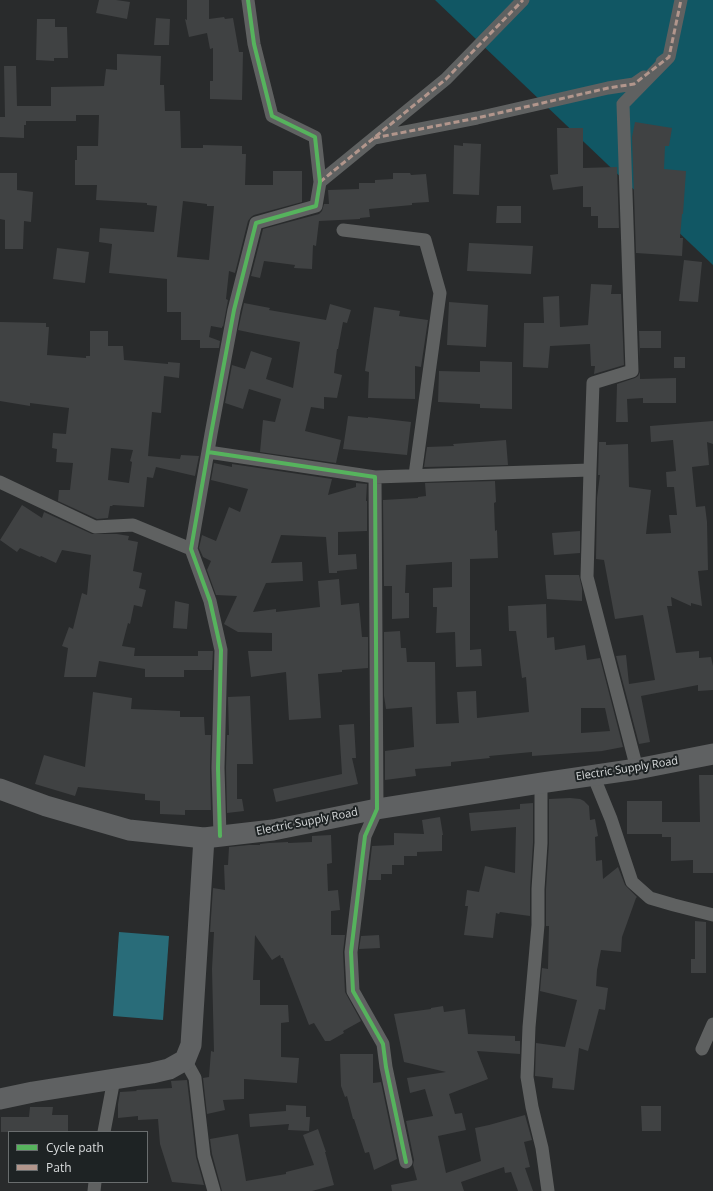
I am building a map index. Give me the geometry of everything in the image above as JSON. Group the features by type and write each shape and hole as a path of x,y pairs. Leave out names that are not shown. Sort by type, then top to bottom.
{"main road":[{"name":"Electric Supply Road","path":"0,789 46,806 129,830 212,837 273,830 377,809 637,769 713,754"},
{"path":"0,1099 33,1092 152,1073 169,1068 185,1060 191,1045 212,837"}],"street":[{"path":"212,837 218,768 221,650 210,601 191,548 234,310 256,223 316,206 320,182 315,137 272,116 254,44 248,0"},
{"path":"320,182 446,79 523,0"},
{"path":"637,769 587,578 593,383 632,371 623,104 669,57 680,0"},
{"path":"374,138 477,118 608,88 634,84 669,57"},
{"path":"343,230 425,240 440,292 415,475"},
{"path":"208,452 375,477 590,470"},
{"path":"375,477 377,809 365,836 351,952 353,991 383,1044 386,1067 406,1162"},
{"path":"0,482 95,527 133,525 191,548"},
{"path":"593,775 611,819 632,882 650,898 713,915"},
{"path":"541,783 541,843 538,889 538,925 529,1027 527,1077 532,1107 542,1148 548,1191"},
{"path":"702,1049 713,1024"},
{"path":"185,1060 195,1078 204,1156 214,1191"},
{"path":"104,1131 114,1079"}],"shaded area":[{"path":"435,0 713,0 713,265"},
{"path":"119,932 169,936 163,1020 113,1016"}],"building":[{"path":"99,0 130,2 127,19 96,13"},
{"path":"187,0 209,0 209,19 224,17 225,19 233,18 239,52 243,52 242,100 210,99 210,81 213,81 213,48 210,49 207,33 189,37 185,19 187,20"},
{"path":"156,18 170,19 169,45 154,45"},
{"path":"37,19 55,19 55,27 67,27 68,58 54,58 54,61 36,60"},
{"path":"117,54 161,56 160,85 164,85 165,111 180,111 181,148 203,148 203,145 242,146 242,154 246,154 245,185 273,185 273,171 302,171 302,202 254,215 248,221 235,273 229,271 226,299 228,300 223,327 211,326 209,337 220,341 219,348 200,348 200,340 181,340 181,312 167,312 167,279 109,273 112,244 99,242 100,228 154,232 157,206 147,205 147,203 96,200 97,185 75,185 75,160 77,160 77,146 98,146 99,115 76,115 76,121 26,121 26,125 24,125 24,138 0,137 0,117 5,117 4,66 16,66 17,106 51,106 51,87 104,86 106,69 117,70","holes":["183,201 207,204 207,206 214,206 209,260 177,257"]},
{"path":"635,122 672,128 669,146 665,146 664,169 686,171 680,238 683,238 682,256 636,253 632,137"},
{"path":"557,128 583,128 583,168 617,167 619,228 598,228 598,216 591,216 591,207 583,207 583,186 553,190 550,175 558,174"},
{"path":"463,143 481,144 479,195 453,194 454,145 463,146"},
{"path":"0,173 17,173 17,190 33,192 31,222 24,221 23,249 5,249 5,220 0,219"},
{"path":"393,173 410,173 411,175 426,174 429,202 369,209 370,217 360,219 319,221 316,246 313,245 312,269 294,268 295,265 264,261 260,278 251,276 263,229 319,214 322,211 324,204 329,204 328,190 359,189 359,183 375,183 375,180 393,179"},
{"path":"497,206 521,206 521,223 496,223"},
{"path":"469,243 533,246 531,274 467,271"},
{"path":"57,248 89,252 85,283 53,279"},
{"path":"684,260 702,262 698,302 679,301"},
{"path":"591,284 612,285 611,294 621,294 624,365 594,374 595,366 591,366 590,344 550,346 548,368 523,367 524,323 544,323 543,297 559,296 560,327 588,325"},
{"path":"449,302 488,305 486,347 447,345"},
{"path":"244,303 270,308 269,310 326,320 330,304 351,310 347,323 343,322 337,349 334,373 342,375 337,398 324,397 324,409 311,407 305,431 341,440 336,463 260,452 263,420 275,422 281,399 249,389 243,409 225,403 232,365 245,369 251,351 272,358 266,379 293,388 300,342 238,330"},
{"path":"374,307 400,311 399,316 428,320 421,367 415,366 415,399 368,398 369,372 365,371"},
{"path":"0,322 46,323 46,327 49,327 47,355 86,358 86,356 90,356 90,331 108,331 108,346 123,346 124,360 168,364 168,362 180,363 179,378 164,376 161,413 152,412 148,456 180,459 181,455 199,456 195,476 156,467 153,478 147,477 144,507 113,505 110,506 108,518 97,519 58,501 59,490 70,490 73,463 56,462 57,449 52,448 53,433 66,434 69,408 30,403 30,406 0,401","holes":["111,448 133,450 130,461 132,462 129,483 108,480"]},
{"path":"639,331 661,331 661,348 640,348 640,360"},
{"path":"674,357 685,357 685,368 674,368"},
{"path":"480,361 512,362 512,409 480,408 480,404 438,402 439,371 480,372"},
{"path":"640,372 640,379 676,378 676,403 643,403 643,398 627,399 628,422 616,422 617,384 635,378"},
{"path":"348,416 411,422 407,455 343,449"},
{"path":"713,421 713,444 707,442 709,465 692,467 696,507 705,506 707,522 708,570 698,571 702,606 691,603 691,606 671,597 672,606 667,606 676,653 699,651 699,658 711,657 713,666 713,690 698,691 698,685 641,696 650,742 639,744 616,656 626,655 629,684 655,680 643,615 615,619 604,560 596,559 597,498 600,475 598,475 599,442 606,442 606,445 628,444 629,487 651,490 646,534 671,533 669,515 677,515 674,487 667,487 666,472 676,471 673,440 651,442 650,426"},
{"path":"506,440 508,465 424,467 427,447 454,446 453,444"},
{"path":"214,463 232,467 232,464 332,479 328,495 356,487 356,483 367,484 367,531 338,532 338,555 356,554 357,569 329,573 326,537 281,535 271,563 302,562 303,581 266,583 253,612 276,609 276,612 320,607 318,581 339,579 341,605 359,603 362,637 368,637 368,668 318,674 321,718 289,720 286,672 251,677 248,651 272,651 272,633 238,632 224,624 237,596 216,595 207,570 211,561 203,557 199,548 202,535 216,541 229,507 240,512 248,489 211,480"},
{"path":"495,481 495,531 497,530 498,558 470,559 470,650 481,649 482,666 456,667 455,632 436,633 437,607 433,607 433,588 452,587 452,562 406,565 405,593 409,593 409,618 392,619 392,586 384,586 383,500 418,498 426,496 425,483"},
{"path":"22,505 42,518 44,512 92,534 117,534 129,536 128,540 138,542 133,571 142,573 139,588 146,590 142,607 134,605 130,624 128,623 122,646 135,648 134,656 198,656 198,651 213,651 212,670 184,670 184,677 145,677 145,669 99,661 96,677 64,677 68,648 62,646 69,627 73,629 82,593 87,595 91,555 62,550 56,563 20,548 17,552 0,540"},
{"path":"580,531 580,553 554,555 552,533"},
{"path":"545,575 579,575 582,588 582,601 547,599"},
{"path":"175,601 189,604 187,629 173,628"},
{"path":"546,604 547,638 554,637 555,650 585,645 587,660 600,658 623,747 603,751 532,756 532,752 489,756 490,758 451,762 451,766 415,769 416,776 385,780 385,751 414,747 412,707 386,709 384,696 384,632 400,631 401,648 406,648 407,662 435,662 436,724 459,723 457,692 476,691 477,718 529,712 526,677 522,678 516,631 509,631 508,606","holes":["581,708 605,708 610,731 581,733"]},
{"path":"93,692 132,698 131,709 180,711 180,717 204,717 205,735 211,735 211,810 185,810 185,815 160,814 160,801 145,800 145,794 78,787 75,796 35,784 44,755 85,767"},
{"path":"250,696 253,764 237,764 237,799 242,799 244,811 227,813 226,768 227,735 229,735 228,697"},
{"path":"354,724 356,758 352,758 358,784 276,802 273,789 342,774 339,725"},
{"path":"699,775 713,775 713,873 693,873 693,860 671,861 671,837 662,837 662,834 627,834 627,801 662,801 662,822 700,822"},
{"path":"570,798 584,801 589,806 590,820 595,819 598,836 595,837 596,861 602,860 603,879 618,867 625,885 637,897 622,937 621,952 601,950 597,970 596,986 608,988 605,1010 599,1009 588,1051 579,1048 574,1090 552,1088 553,1078 535,1076 536,1043 565,1047 577,1000 540,991 542,968 548,969 549,926 546,926 546,889 549,843 549,799"},
{"path":"533,803 530,916 500,912 499,914 496,913 493,938 464,935 468,906 465,906 467,890 479,892 485,866 515,873 516,827 471,831 469,813 520,809 520,804"},
{"path":"440,817 443,835 442,851 417,852 417,856 404,856 404,865 392,865 392,874 381,874 381,880 368,880 372,846 394,845 394,833 424,834 422,820"},
{"path":"331,835 332,863 327,864 328,891 338,890 340,910 331,911 331,935 345,935 343,952 345,992 361,1021 343,1031 344,1033 330,1041 325,1041 314,1023 309,1025 283,958 281,958 280,955 272,960 255,935 253,980 260,980 260,1005 288,1005 289,1022 281,1023 281,1057 299,1058 297,1083 244,1079 244,1099 223,1100 225,1110 207,1114 203,1078 209,1077 211,1051 214,1052 212,969 214,932 210,932 213,888 225,890 224,865 228,865 229,847 269,843 312,842 312,836"},
{"path":"695,921 706,922 706,973 691,973 691,959 695,959"},
{"path":"379,935 380,948 359,949 361,936"},
{"path":"443,1006 444,1012 465,1009 468,1034 515,1036 515,1041 520,1041 520,1054 477,1051 488,1079 449,1094 455,1114 462,1113 466,1130 438,1136 446,1173 481,1161 475,1128 525,1115 532,1140 524,1142 530,1167 525,1168 533,1191 518,1191 511,1172 505,1173 504,1167 461,1182 464,1191 392,1191 391,1185 417,1180 406,1121 433,1116 425,1089 410,1093 407,1078 446,1072 404,1062 394,1014"},
{"path":"340,1054 373,1054 373,1083 381,1082 397,1159 374,1170 369,1152 365,1153 353,1119 347,1096 345,1097 341,1086"},
{"path":"187,1080 196,1157 204,1185 172,1182 160,1144 158,1119 138,1120 138,1116 118,1118 120,1092 172,1088 171,1081"},
{"path":"286,1105 306,1106 306,1117 310,1117 309,1131 288,1130 289,1124 250,1127 249,1114 286,1111"},
{"path":"641,1106 661,1106 661,1131 642,1131"},
{"path":"30,1107 53,1107 52,1115 68,1115 68,1131 1,1132 1,1117 29,1117"},
{"path":"318,1129 326,1152 334,1185 312,1191 222,1191 212,1154 210,1139 238,1134 246,1181 286,1174 286,1172 314,1165 303,1135"}],"marked path":[{"path":"320,182 446,79 523,0"},
{"path":"374,138 477,118 608,88 634,84 669,57 681,0"}],"cycle path":[{"path":"220,836 218,768 221,650 210,601 191,549 234,310 256,223 316,206 320,182 315,137 272,116 254,44 248,0"},
{"path":"208,452 375,477 377,809 365,836 351,952 353,991 383,1044 386,1067 406,1162"}]}
